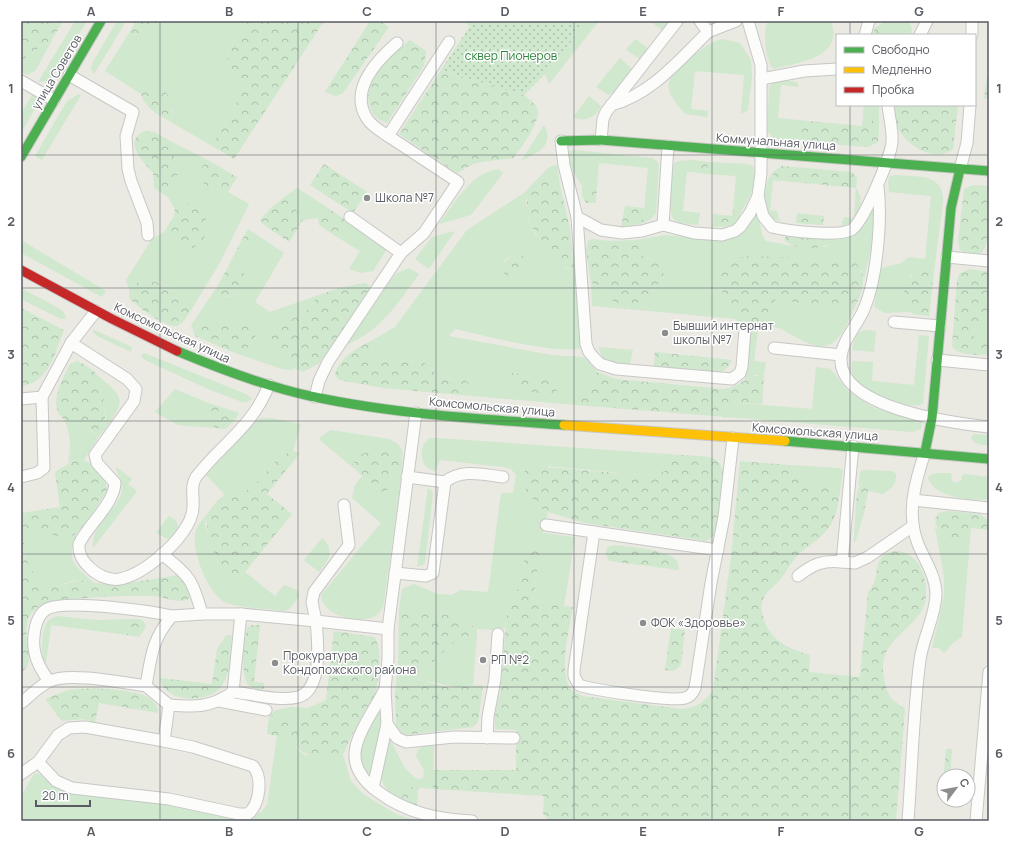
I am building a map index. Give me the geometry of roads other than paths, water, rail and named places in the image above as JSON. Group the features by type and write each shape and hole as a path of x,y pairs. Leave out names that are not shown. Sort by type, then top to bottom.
{"street":[{"name":"улица Советов","path":"21,157 101,21"},
{"name":"Коммунальная улица","path":"561,141 601,140 989,171"},
{"path":"925,452 932,418 951,208 960,169"},
{"name":"Комсомольская улица","path":"21,270 96,311 184,354 234,374 315,397 368,407 416,413 853,446 989,459"}],"lane":[{"path":"601,140 603,119 611,105 677,21"},
{"path":"700,21 708,32"},
{"path":"611,105 630,99 648,88 708,32 736,21"},
{"path":"577,217 601,230 622,234 642,231 663,225 705,235 729,234 735,231 745,221 758,196 761,153 759,120 761,79 759,55 748,21"},
{"path":"865,34 869,21"},
{"path":"920,34 927,21"},
{"path":"972,21 972,34"},
{"path":"388,136 449,42"},
{"path":"315,397 319,380 328,362 401,253 424,233 458,182 388,136 368,120 362,105 364,84 372,68 397,43"},
{"path":"761,79 797,72 836,69"},
{"path":"69,75 134,112 126,136 128,164 131,182 147,223 148,235"},
{"path":"21,81 54,100"},
{"path":"758,196 763,216 772,227 822,233 842,233 852,230 859,223 878,187 892,142 888,106"},
{"path":"960,169 967,143 970,106"},
{"path":"561,141 565,170 577,217 586,344 588,352 600,364 627,370 732,379 740,373 742,367 745,329"},
{"path":"663,225 668,146"},
{"path":"878,187 880,212 873,282 863,312 841,354 843,372 853,386 861,393 882,404 932,418 962,424 989,427"},
{"path":"350,218 401,253"},
{"path":"946,257 989,261"},
{"path":"21,477 37,473 44,468 42,397 71,343 96,311"},
{"path":"894,322 940,326"},
{"path":"71,343 131,382 136,389 134,401 95,455 97,463 115,483 115,488 109,501 79,544 81,559 106,578 120,579 143,568 162,554 183,531 192,514 192,487 196,477 251,419 262,401 269,385"},
{"path":"774,348 841,354"},
{"path":"938,360 989,365"},
{"path":"21,399 42,397"},
{"path":"373,788 387,724 385,689 388,660 388,629 416,413"},
{"path":"594,532 574,670 576,681 584,687 668,699 686,698 692,695 695,688 708,601 726,503 733,438"},
{"path":"842,562 853,446"},
{"path":"908,821 920,662 936,598 934,578 919,546 913,526 914,487 925,452"},
{"path":"407,477 445,482 455,475 462,474 503,477"},
{"path":"395,573 426,576 433,573 445,482"},
{"path":"913,500 989,508"},
{"path":"21,703 49,681 83,678 146,686 169,705 198,707 220,701 234,692 288,698 300,696 307,692 312,686 316,674 318,646 316,621 312,602 314,592 349,545 344,505"},
{"path":"546,525 718,550"},
{"path":"798,576 808,568 821,562 856,562 868,557 913,526"},
{"path":"162,554 183,572 193,583 202,614"},
{"path":"49,681 36,658 34,638 38,620 47,609 61,606 95,606 142,610 172,616 241,614 388,629"},
{"path":"234,692 241,614"},
{"path":"146,686 155,641 172,616"},
{"path":"487,738 488,717 495,679 498,634"},
{"path":"976,821 989,672"},
{"path":"385,689 360,736 355,752 357,768 373,788 405,809 431,816 472,821"},
{"path":"220,701 266,710"},
{"path":"164,741 169,705"},
{"path":"387,724 397,738 406,742 442,738 514,738"},
{"path":"21,774 38,762 58,735 69,728 76,726 193,747 253,766 258,777 258,786 253,810 248,814 234,813 169,799 72,788 56,781 38,762"}],"place":[{"name":"Школа №7","path":"367,198"},
{"name":"Бывший интернат школы №7","path":"665,333"},
{"name":"ФОК «Здоровье»","path":"643,623"},
{"name":"РП №2","path":"483,660"},
{"name":"Прокуратура Кондопожского района","path":"275,663"}],"park label":[{"name":"сквер Пионеров","path":"511,56"}]}
